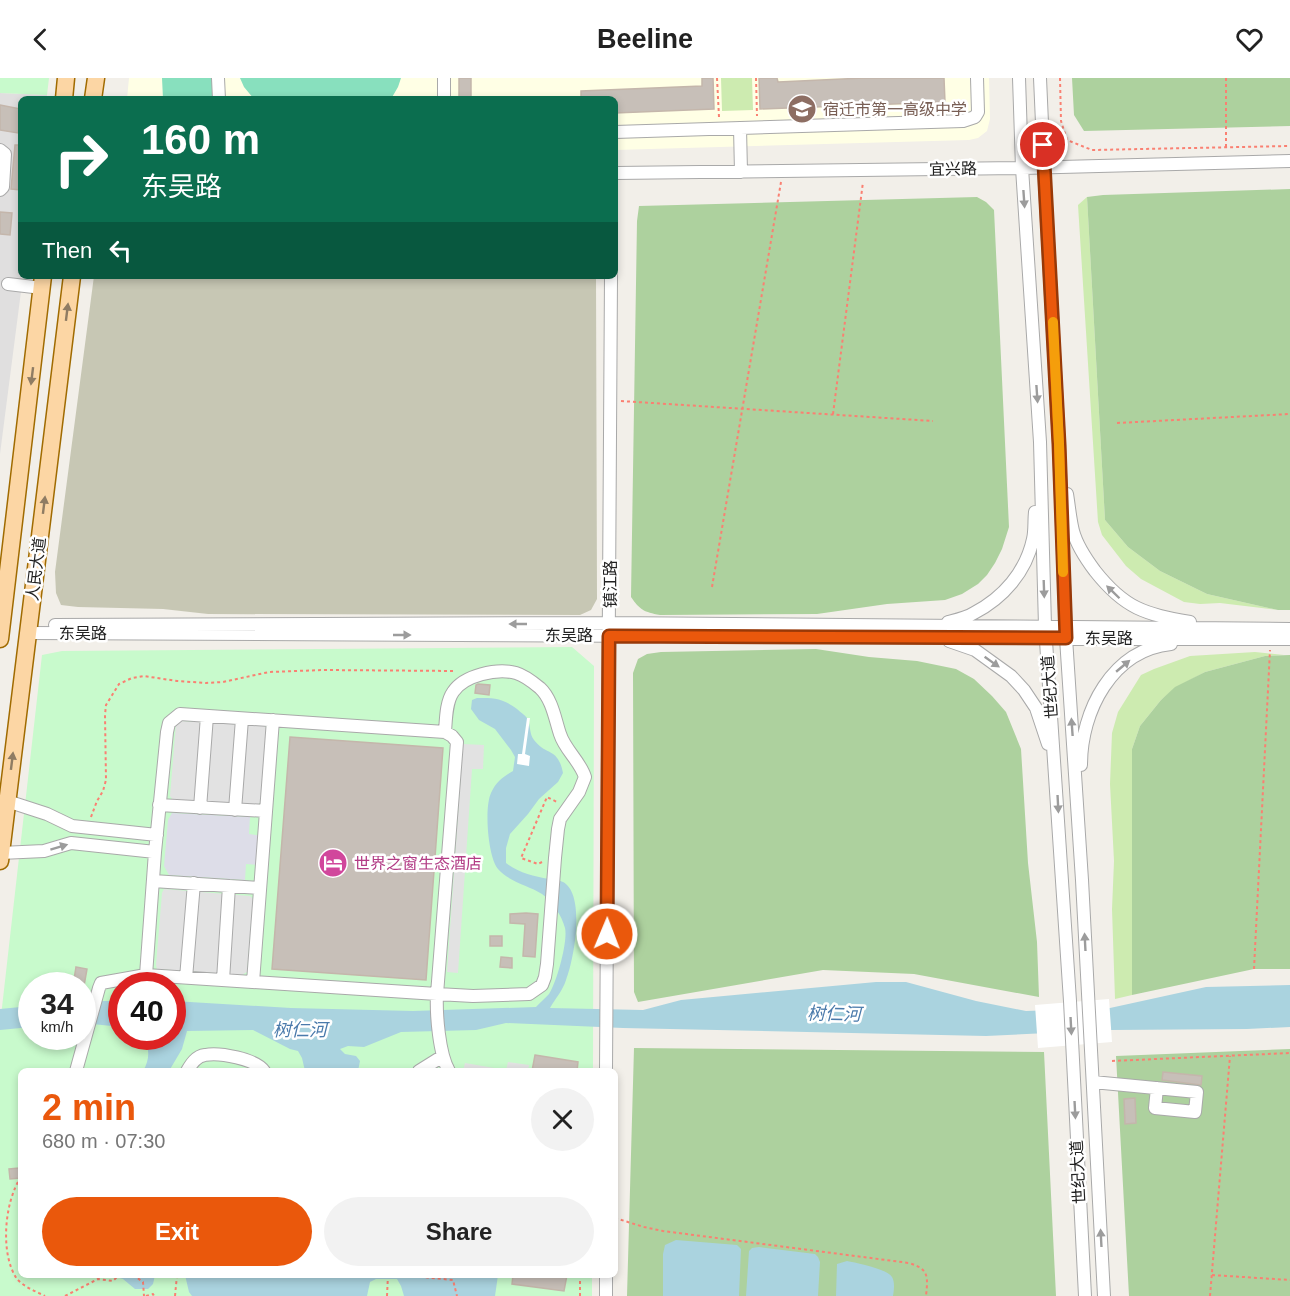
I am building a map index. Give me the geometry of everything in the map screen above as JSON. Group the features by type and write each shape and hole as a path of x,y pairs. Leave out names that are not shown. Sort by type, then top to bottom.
{"main road":[{"path":"64,96 66,78"},
{"path":"93,96 96,78"},
{"name":"人民大道","path":"1,857 4,809 29,629 72,279"},
{"name":"人民大道","path":"1,630 42,282"}],"street":[{"path":"218,78 219,96"},
{"path":"444,78 444,96"},
{"path":"618,132 970,120 978,112 977,78"},
{"name":"世纪大道","path":"1019,78 1022,168 1040,442 1046,632 1070,1001 1084,1296"},
{"name":"世纪大道","path":"1040,78 1059,444 1066,632 1082,880 1104,1296"},
{"path":"740,128 741,172"},
{"path":"0,150 5,154 3,187 0,190"},
{"name":"宜兴路","path":"618,173 1044,168 1290,161"},
{"name":"镇江路","path":"606,1068 611,279"},
{"path":"8,284 42,282"},
{"path":"939,632 993,601 1013,583 1021,571 1029,554 1033,537 1040,442"},
{"path":"1059,444 1073,531 1080,549 1105,584 1134,607 1156,616 1225,633"},
{"name":"东吴路","path":"29,629 609,629 1225,633 1290,629"},
{"path":"939,632 975,650 1011,676 1024,690 1036,708 1056,774"},
{"path":"1082,880 1081,751 1094,702 1119,668 1139,654 1157,645 1225,633"},
{"name":"东吴路","path":"1225,633 1290,639"},
{"path":"194,883 186,978 437,999 529,994 536,991 542,985 545,977 560,819 579,792 585,777 560,735 558,723 545,694 518,673 495,672 474,676 460,683 452,694 447,710 445,732"},
{"path":"146,972 159,805 167,732 169,723 173,719 180,714 445,732 457,742 437,999 442,1052 448,1068"},
{"path":"200,808 207,716"},
{"path":"235,810 242,719"},
{"path":"254,982 273,720"},
{"path":"159,805 266,812"},
{"path":"4,809 47,814 72,826 156,835"},
{"path":"1,857 44,851 71,843 155,852"},
{"path":"153,880 261,888"},
{"path":"223,980 229,886"},
{"path":"77,1068 101,983 108,982"},
{"path":"423,1068 442,1052"},
{"path":"190,1068 192,1063 205,1055 236,1057 257,1063 263,1068"},
{"path":"1093,1082 1157,1088"},
{"path":"606,1278 606,1296"}],"path":[{"path":"717,78 719,129"},
{"path":"756,78 758,128"},
{"path":"1060,78 1061,121 1067,140 1092,150 1290,146"},
{"path":"1226,78 1226,147"},
{"path":"833,414 865,170"},
{"path":"712,587 783,171"},
{"path":"611,400 933,421"},
{"path":"1117,423 1290,414"},
{"path":"1254,969 1271,639"},
{"path":"87,828 106,780 106,705 119,684 132,678 144,676 206,683 224,682 269,672 463,671"},
{"path":"555,855 538,864 521,858 547,797 568,806"},
{"path":"1112,1061 1290,1053"},
{"path":"1210,1296 1230,1056"},
{"path":"18,1183 12,1194 6,1216 4,1242 8,1264 17,1279 45,1296"},
{"path":"618,1219 663,1231 909,1263 920,1266 926,1273 926,1296"},
{"path":"1212,1275 1290,1280"},
{"path":"65,1296 98,1279 113,1281 116,1278"},
{"path":"137,1278 143,1282 145,1296 153,1294 154,1296"},
{"path":"174,1296 176,1278"},
{"path":"387,1295 388,1278"},
{"path":"432,1278 453,1280 457,1296"},
{"path":"580,1278 580,1296"}],"shaded area":[{"name":"宿迁市第一高级中学","path":"129,78 989,78 990,119 987,131 978,138 969,140 618,150 618,96 127,96"},
{"path":"0,93 47,95 18,96 18,279 23,279 0,454"},
{"path":"94,279 596,279 597,599 591,610 580,615 208,614 163,609 78,607 61,605 56,593 55,572"},
{"path":"181,721 265,726 267,730 261,801 258,805 173,800 170,796 176,724"},
{"path":"463,744 484,745 483,769 472,769 458,973 447,972"},
{"path":"172,813 250,817 249,834 264,836 262,865 246,864 245,880 169,875 164,866 168,820"},
{"path":"164,889 250,896 253,899 247,972 242,975 157,969"},
{"path":"508,1062 529,1065 528,1068 506,1068"},
{"path":"465,1063 494,1068 464,1068"}],"green space":[{"path":"0,78 49,78 47,95 0,93"},
{"path":"162,78 215,78 216,96 163,96"},
{"path":"240,78 401,78 393,96 252,96"},
{"path":"721,78 752,78 753,110 722,111"},
{"path":"1072,78 1290,78 1290,126 1084,131 1074,115"},
{"path":"1290,189 1290,610 1278,610 1207,594 1160,571 1128,547 1105,520 1087,197"},
{"path":"977,197 994,210 1009,527 1002,549 987,575 962,594 945,600 887,604 817,614 660,615 640,608 631,597 639,206"},
{"path":"1087,197 1105,520 1128,547 1160,571 1207,594 1278,610 1220,603 1184,602 1141,579 1126,566 1102,535 1098,522 1078,205"},
{"path":"572,647 594,666 593,1068 18,1068 18,1278 592,1278 592,1296 0,1296 0,1025 42,655 62,651"},
{"path":"816,649 917,661 956,669 974,679 1006,712 1021,749 1028,863 1037,942 1039,997 914,974 823,970 638,1002 634,992 633,673 638,659 647,654 661,652"},
{"path":"1255,652 1284,655 1265,656 1205,672 1175,688 1161,700 1140,726 1132,749 1132,995 1115,999 1112,909 1114,861 1110,784 1112,733 1118,712 1141,675 1154,669 1190,656"},
{"path":"1290,655 1290,969 1254,969 1132,995 1132,749 1140,726 1175,687 1205,672 1265,656"},
{"path":"634,1048 1044,1052 1056,1296 627,1296"},
{"path":"1290,1049 1290,1296 1129,1296 1116,1056"}],"water":[{"name":"树仁河","path":"477,698 494,699 512,705 527,718 531,735 538,745 555,755 561,765 563,773 558,782 539,799 510,834 506,848 506,863 526,874 563,882 570,889 574,900 576,928 572,958 565,984 550,1008 643,1010 681,1000 876,982 906,982 976,1001 1026,1011 1110,1008 1206,987 1290,985 1290,1027 1111,1030 986,1036 623,1028 506,1023 476,1030 401,1032 364,1047 348,1046 340,1049 345,1054 356,1056 360,1061 359,1068 304,1068 298,1051 253,1030 187,1031 186,1035 186,1002 291,1008 413,1011 536,1007 549,994 561,961 566,934 564,923 546,897 502,873 495,863 488,832 489,800 498,783 513,771 515,757 495,729 479,720 471,709 472,700"},
{"path":"96,1001 108,1001 108,1026 96,1024"},
{"path":"18,1007 18,1028 0,1030 0,1009"},
{"path":"148,1050 181,1050 171,1068 144,1068"},
{"path":"676,1240 737,1245 741,1249 739,1296 663,1296 665,1245"},
{"path":"759,1247 815,1254 820,1262 818,1296 746,1296 749,1251"},
{"path":"847,1261 889,1274 894,1281 893,1296 836,1296 837,1264"},
{"path":"120,1278 154,1278 153,1284 148,1289 135,1289"},
{"path":"186,1278 498,1278 495,1296 404,1296 397,1279 376,1279 370,1282 367,1296 192,1296"}],"pier":[{"path":"527,718 530,718 525,754 530,756 529,766 517,764 518,754 522,754"},
{"path":"1109,999 1112,1042 1038,1048 1035,1005"}],"building":[{"path":"459,78 471,78 471,96 459,96"},
{"path":"702,78 713,78 714,109 618,113 618,96 581,96 581,91 702,86"},
{"path":"759,78 777,78 778,82 864,78 944,78 945,102 760,109"},
{"path":"0,105 18,108 18,133 0,130"},
{"path":"15,145 18,145 18,190 11,189"},
{"path":"0,212 12,213 10,235 0,234"},
{"path":"478,684 490,685 489,695 475,693"},
{"path":"290,737 443,748 426,980 272,969"},
{"path":"510,914 538,914 535,957 523,956 525,924 510,923"},
{"path":"490,936 502,936 502,946 490,946"},
{"path":"501,957 512,958 512,968 500,967"},
{"path":"76,967 87,969 86,972 75,972"},
{"path":"535,1055 578,1062 577,1068 533,1068"},
{"path":"1163,1072 1202,1076 1201,1085 1162,1080"},
{"path":"1135,1098 1136,1123 1125,1124 1124,1099"},
{"path":"18,1168 18,1178 10,1179 9,1169"},
{"path":"513,1278 566,1278 564,1291 512,1284"}],"slow traffic":[{"path":"1053,322 1063,572"}],"place":[{"name":"宿迁市第一高级中学","path":"802,109"},
{"name":"世界之窗生态酒店","path":"333,863"}],"route":[{"path":"607,934 609,636 1066,638 1059,444 1043,145"}]}
